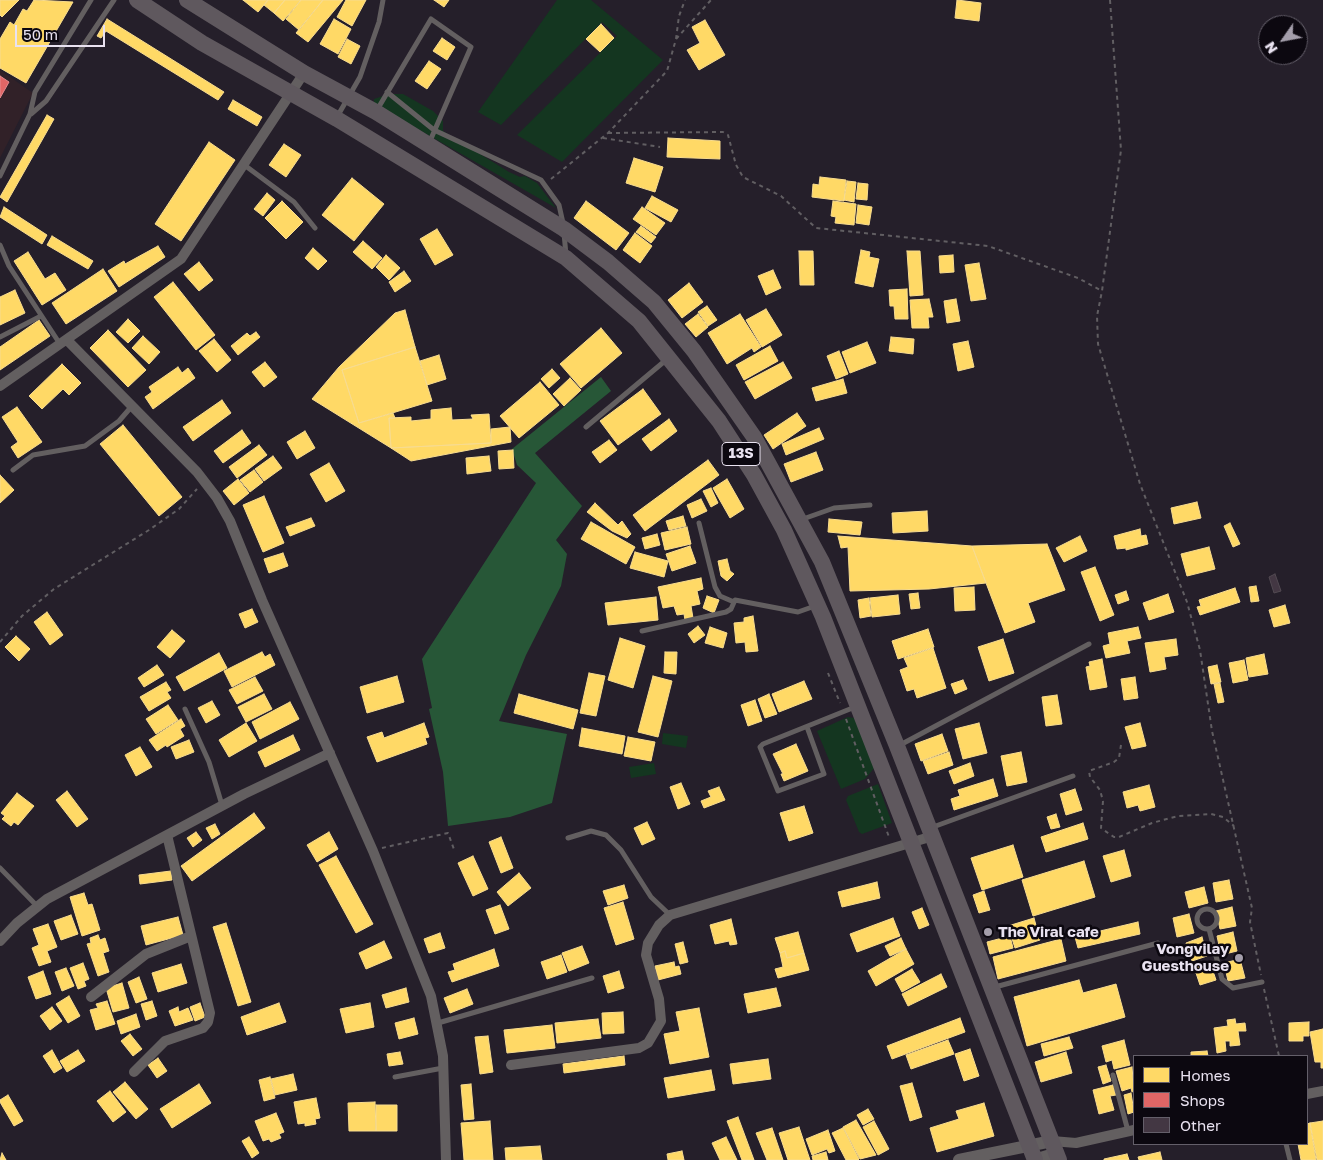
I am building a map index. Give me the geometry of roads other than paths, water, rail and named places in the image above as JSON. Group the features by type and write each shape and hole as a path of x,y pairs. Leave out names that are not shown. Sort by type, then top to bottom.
{"highway":[{"name":"13S","path":"137,0 202,43 337,119 566,258 639,321 719,421 754,475 784,530 820,611 850,709 911,843 1033,1156"},
{"name":"13S","path":"187,0 304,73 376,112 564,229 608,262 654,302 689,344 754,436 801,520 842,610 1056,1151"},
{"path":"820,611 842,610"}],"street":[{"path":"0,386 181,259 304,73"},
{"path":"64,342 132,406 204,481 230,521 373,851 431,996 438,1023 444,1068 446,1160"},
{"path":"2,936 47,899 223,806 330,753"},
{"path":"511,1065 639,1048 648,1043 661,1021 659,999 646,955 648,943 659,925 670,915 911,843 931,832"},
{"path":"134,1072 165,1041 196,1032 208,1022 210,1013 167,836"},
{"path":"91,997 146,954 191,936"},
{"path":"1308,1094 1323,1091"},
{"path":"959,1160 1033,1156 1056,1151 1076,1143 1131,1131"}],"lane":[{"path":"0,176 30,114 35,92 91,0"},
{"path":"30,114 46,101 114,0"},
{"path":"337,119 360,77 380,22 383,0"},
{"path":"376,112 431,19 471,47 428,146"},
{"path":"387,92 434,130 545,183 559,205 564,229 566,258"},
{"path":"243,164 294,202 315,228"},
{"path":"0,246 9,266 40,316 64,342"},
{"path":"0,337 40,316"},
{"path":"586,427 669,358"},
{"path":"12,470 33,456 85,446 119,422 132,406"},
{"path":"801,520 834,508 870,505"},
{"path":"699,523 715,587 720,596 734,602 738,600 798,612 820,611"},
{"path":"642,631 726,612 729,611 734,602"},
{"path":"897,746 1089,644"},
{"path":"185,709 209,762 223,806"},
{"path":"807,727 824,774 778,791 760,747 807,727 850,709"},
{"path":"931,832 1074,776"},
{"path":"568,838 591,831 606,835 621,850 651,897 670,915"},
{"path":"0,868 38,907"},
{"path":"1206,908 1212,910 1216,915 1215,925 1209,929 1200,926 1197,920 1198,914 1206,908"},
{"path":"1209,929 1222,979 1233,988 1262,982"},
{"path":"992,987 1158,943"},
{"path":"438,1023 592,978"},
{"path":"395,1077 444,1068"},
{"path":"1113,1074 1131,1131"},
{"path":"1286,1145 1290,1160"}],"place":[{"name":"The Viral cafe","path":"988,932"},
{"name":"Vongvilay Guesthouse","path":"1239,958"}]}
